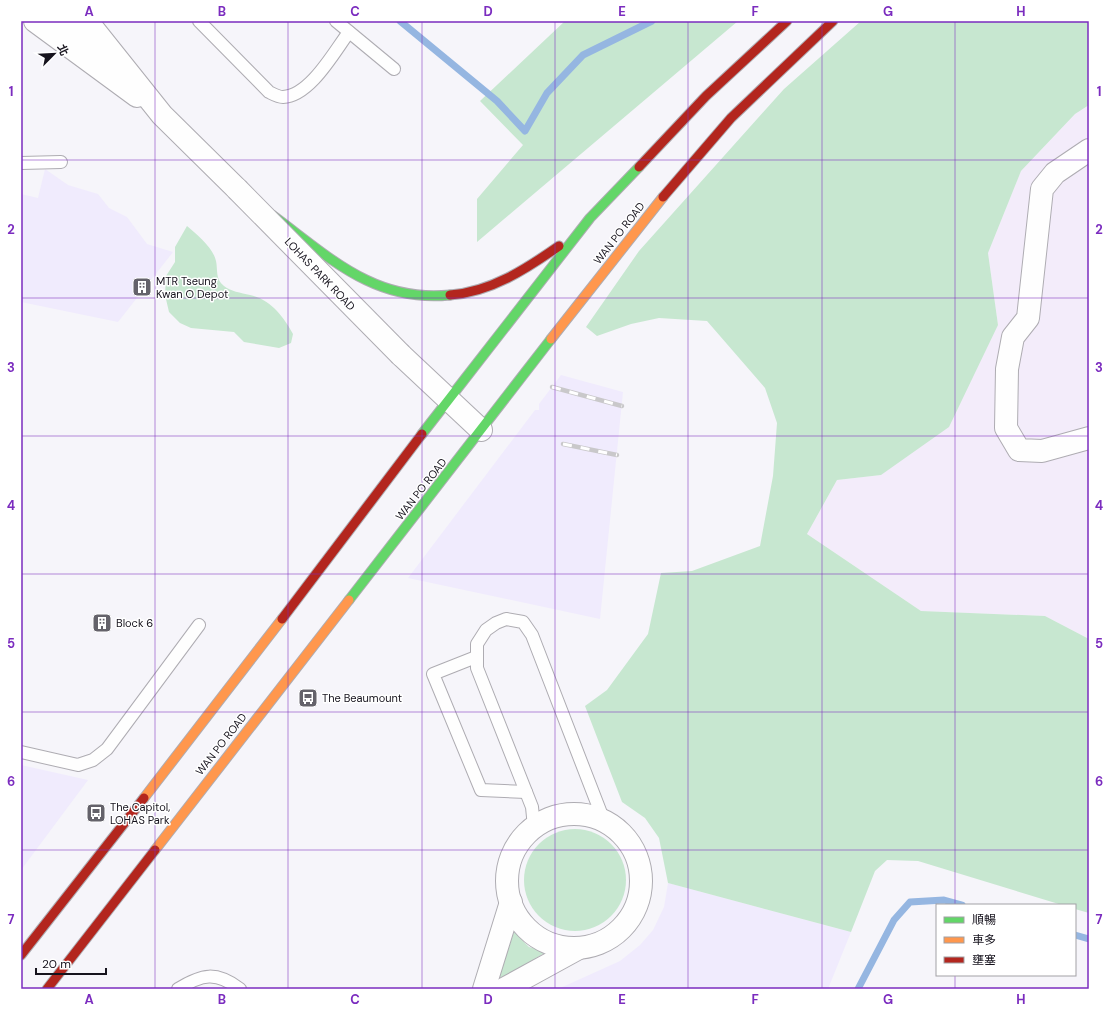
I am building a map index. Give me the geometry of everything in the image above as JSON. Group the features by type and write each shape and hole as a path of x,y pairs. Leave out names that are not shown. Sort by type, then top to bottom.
{"main road":[{"path":"237,189 348,272 384,288 404,294 424,297 448,297 473,292 494,285 513,276 560,245 590,218 706,96 787,21"},
{"name":"WAN PO ROAD","path":"47,989 482,430 626,242 676,180 731,118 833,21"},
{"path":"21,955 213,710 448,400 590,218"}],"street":[{"name":"LOHAS PARK ROAD","path":"35,21 162,115"},
{"path":"64,21 162,115"},
{"name":"LOHAS PARK ROAD","path":"87,21 162,115 401,355 482,430"},
{"path":"1089,150 1055,173 1042,190 1028,318 1013,338 1007,369 1006,428 1019,450 1042,451 1089,438"},
{"path":"568,814 586,815 604,821 622,834 635,852 641,873 640,895 632,916 618,933 598,944 577,948 556,946 536,936 520,921 510,902 507,882 510,861 519,842 534,827 550,818 568,814"},
{"path":"484,989 510,902"},
{"path":"504,989 577,948"}],"lane":[{"path":"199,21 269,92 281,98 295,95 309,84 349,32"},
{"path":"336,21 394,69"},
{"path":"21,163 61,162"},
{"path":"534,827 532,806 477,668 477,644 486,630 496,623 506,619 523,622 529,628 604,821"},
{"path":"21,752 78,765 93,760 107,749 199,625"},
{"path":"476,657 433,674 481,790 526,792"},
{"path":"178,989 197,978 210,976 227,980 240,989"}],"shaded area":[{"path":"1089,105 1089,639 1045,616 921,611 807,534 837,480 881,475 998,325 988,253 1021,171 1075,114"},
{"path":"45,169 68,185 98,194 109,208 127,217 147,244 173,252 118,322 21,302 21,194 38,198"},
{"path":"561,375 623,392 600,619 408,578 535,410 539,410 539,404"},
{"path":"21,765 88,780 21,870"},
{"path":"668,883 851,932 828,989 558,989 620,961 640,945 653,930 664,907"}],"green space":[{"path":"565,21 738,21 477,242 477,199 523,145 480,101"},
{"path":"861,21 1089,21 1089,105 1075,114 1021,171 988,253 998,325 949,427 881,475 837,480 807,534 921,611 1045,616 1089,639 1089,913 1076,909 1076,904 1059,904 918,861 887,860 875,871 851,932 668,883 659,838 645,818 622,802 585,706 607,690 648,634 661,573 692,571 760,546 773,476 777,423 765,388 707,321 659,318 631,324 597,336 586,327 639,251 784,89"},
{"path":"187,226 212,251 216,261 218,277 221,283 236,292 264,300 276,310 293,334 291,343 279,348 244,342 234,332 191,328 180,323 169,312 165,295 166,276 175,262 175,247"},
{"path":"575,829 594,833 611,844 622,861 626,880 622,899 611,916 594,927 575,931 556,927 539,916 528,899 524,880 528,861 539,844 556,833"},
{"path":"514,932 529,947 546,952 498,981"}],"waterway":[{"path":"400,21 497,101 525,131 547,93 583,55 652,21"},
{"path":"858,989 894,920 910,902 944,900 958,904"},
{"path":"1076,935 1089,939"}],"railway":[{"path":"552,387 622,406"},
{"path":"563,444 617,455"}],"traffic: fast":[{"path":"422,434 590,218 639,167"},
{"path":"272,215 333,260 375,284 398,292 423,296 450,295"},
{"path":"349,600 551,339"}],"traffic: slow":[{"path":"551,339 663,197"},
{"path":"155,850 349,600"},
{"path":"144,798 282,619"}],"traffic: jam":[{"path":"639,167 706,96 787,21"},
{"path":"663,197 731,118 833,21"},
{"path":"450,295 480,289 508,278 559,246"},
{"path":"282,619 422,434"},
{"path":"21,955 144,798"},
{"path":"47,989 155,850"}],"place":[{"name":"MTR Tseung Kwan O Depot","path":"142,287"},
{"name":"Block 6","path":"102,623"},
{"name":"The Beaumount","path":"308,698"},
{"name":"The Capitol, LOHAS Park","path":"96,813"}]}
